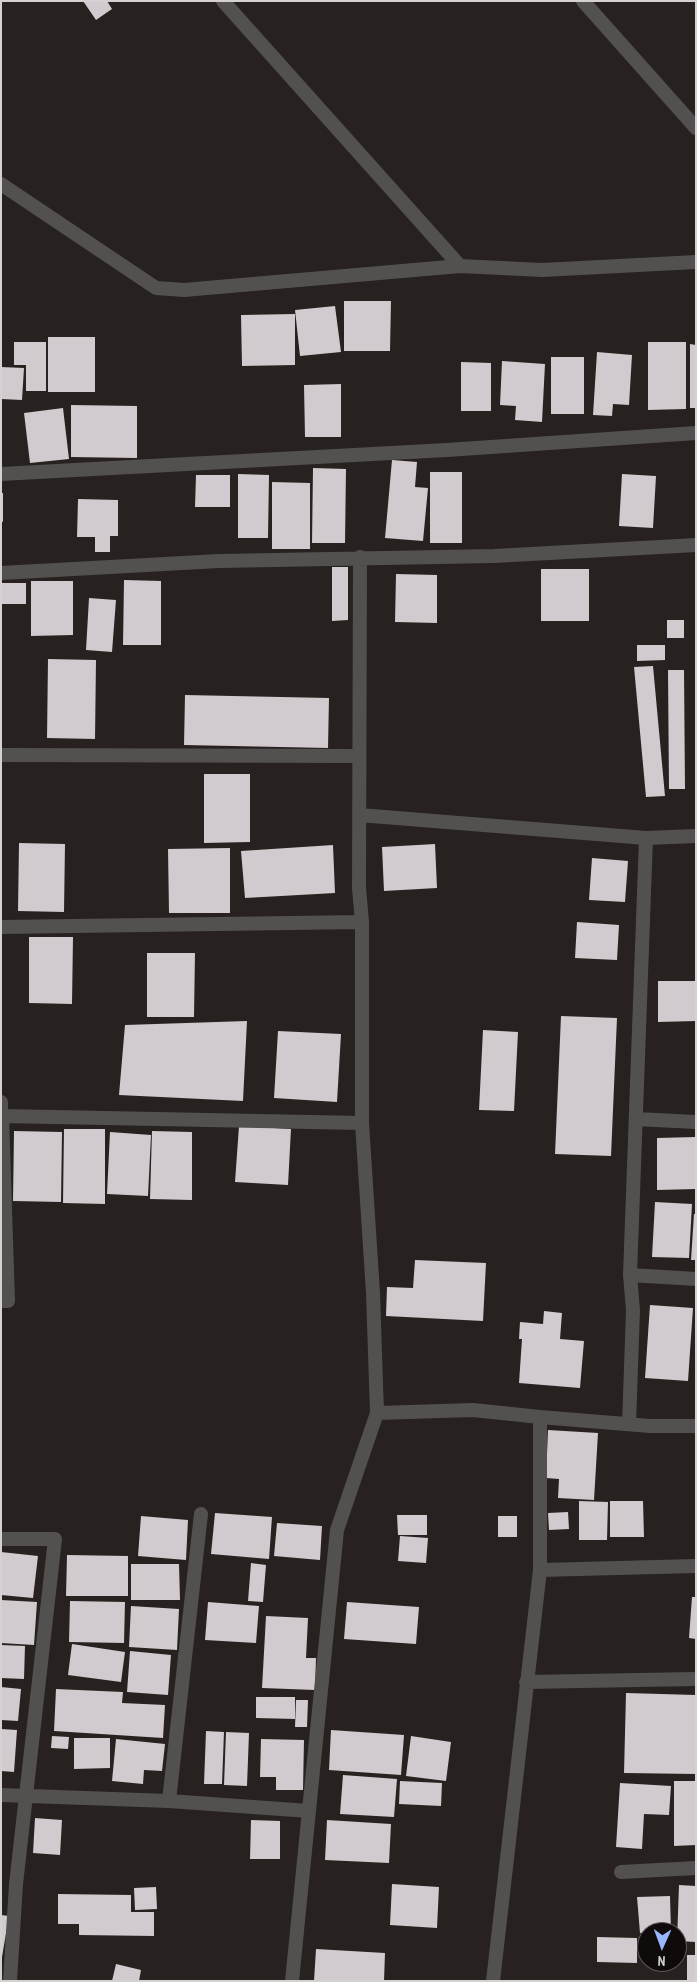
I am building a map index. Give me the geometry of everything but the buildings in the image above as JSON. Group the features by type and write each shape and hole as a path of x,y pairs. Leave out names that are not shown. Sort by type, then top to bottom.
{"street":[{"path":"223,1 460,266"},
{"path":"583,1 696,128"},
{"path":"1,184 156,288 184,290 460,266 542,270 696,262"},
{"path":"1,474 447,450 696,433"},
{"path":"1,573 219,561 494,556 696,545"},
{"path":"292,1981 337,1530 377,1413 373,1292 362,1123 362,922 359,888 360,557"},
{"path":"1,755 359,756"},
{"path":"359,815 646,838 696,836"},
{"path":"629,1424 633,1310 630,1275 646,838"},
{"path":"1,927 362,922"},
{"path":"1,1102 8,1301 1,1301"},
{"path":"1,1116 362,1123"},
{"path":"636,1119 696,1122"},
{"path":"630,1275 696,1279"},
{"path":"377,1413 474,1410 540,1418 696,1426"},
{"path":"493,1981 540,1570 540,1418"},
{"path":"169,1801 202,1514"},
{"path":"1,1539 55,1539 16,1884 10,1981"},
{"path":"540,1570 696,1566"},
{"path":"526,1682 696,1679"},
{"path":"1,1795 169,1801 309,1811"},
{"path":"620,1872 696,1868"}]}
